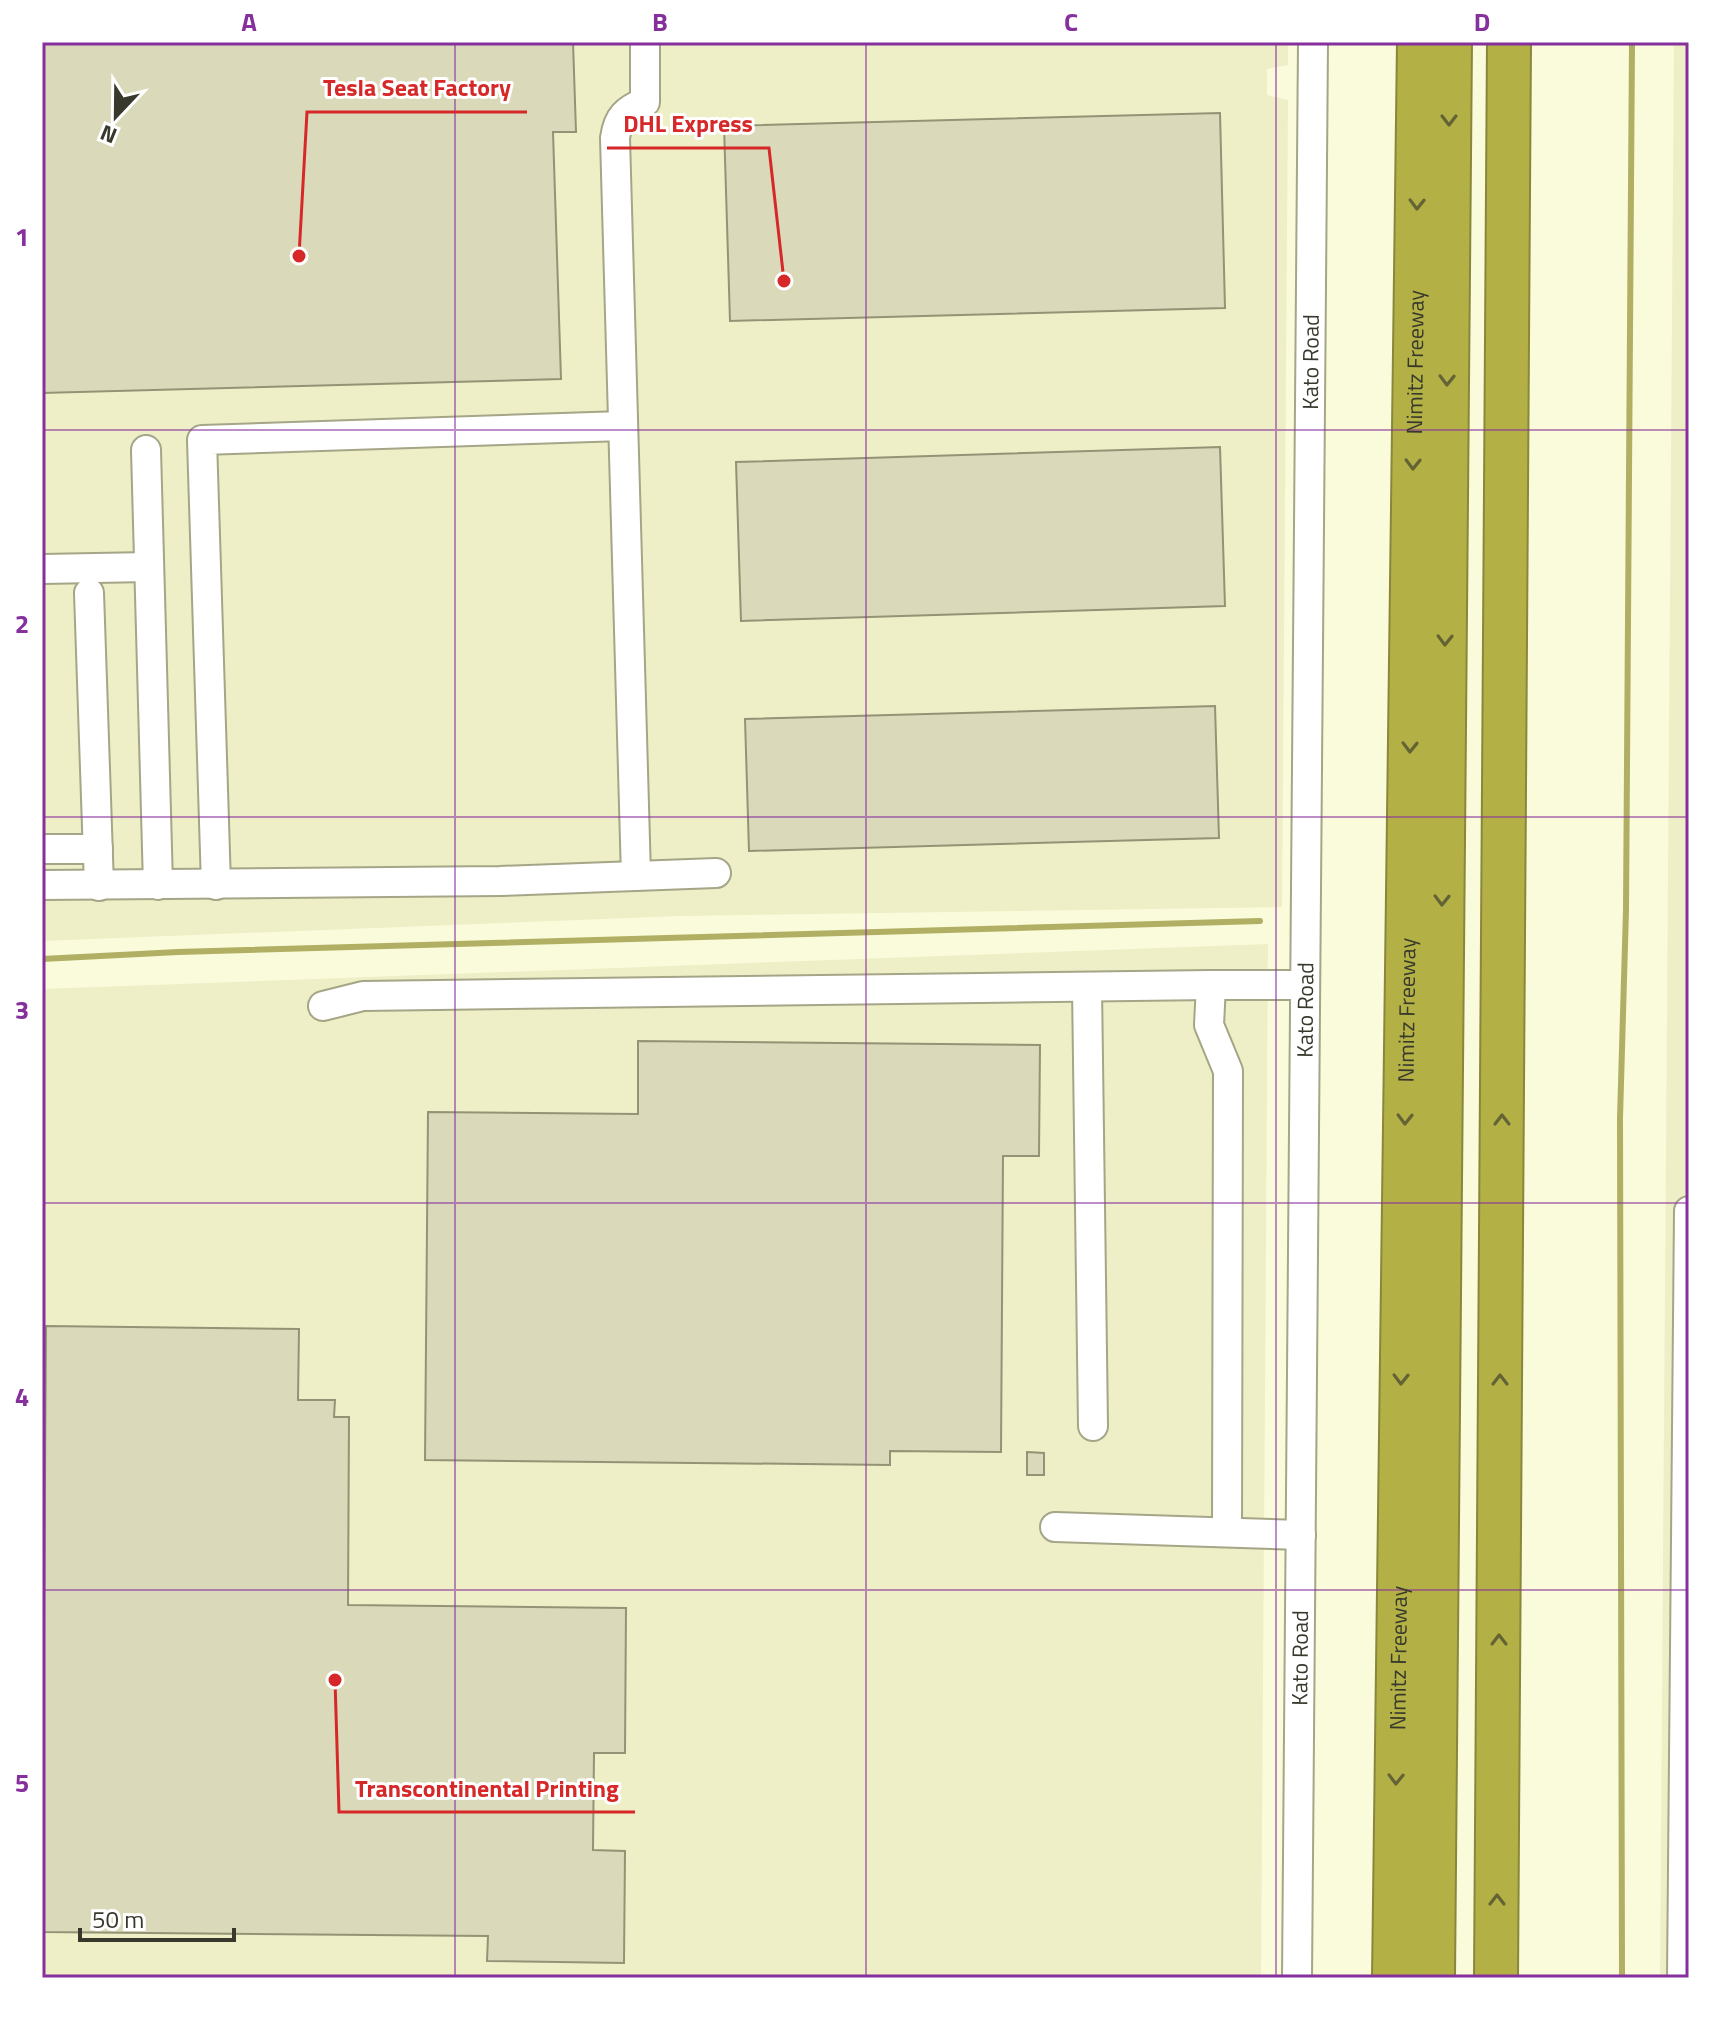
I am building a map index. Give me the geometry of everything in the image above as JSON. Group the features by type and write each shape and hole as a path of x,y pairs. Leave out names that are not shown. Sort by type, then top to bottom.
{"highway":[{"name":"Nimitz Freeway","path":"1394,1978 1419,42"},
{"path":"1433,1978 1450,42"},
{"path":"1496,1978 1509,42"}],"street":[{"path":"636,876 615,138 618,122 625,112 645,102 645,42"},
{"name":"Kato Road","path":"1297,1978 1313,42"},
{"path":"216,885 202,440 623,426"},
{"path":"146,450 158,885"},
{"path":"42,569 149,567"},
{"path":"89,593 99,886"},
{"path":"42,849 98,849"},
{"path":"42,885 216,885 716,873"},
{"path":"1211,985 1209,1025 1228,1071 1227,1532"},
{"path":"323,1006 363,996 1304,985"},
{"path":"1087,987 1093,1426"},
{"path":"1682,1978 1689,1211"},
{"path":"1055,1527 1301,1535"}],"shaded area":[{"path":"42,42 1288,42 1288,65 1267,69 1267,95 1288,100 1282,907 680,916 42,941"},
{"path":"1674,42 1689,42 1689,1978 1660,1978"},
{"path":"1268,944 1261,1978 42,1978 42,989"}],"building":[{"path":"42,42 573,42 576,132 553,132 561,379 42,393"},
{"path":"1220,113 1225,308 730,321 724,126"},
{"path":"1220,447 1225,606 741,621 736,462"},
{"path":"1215,706 1219,838 749,851 745,719"},
{"path":"638,1041 1040,1045 1039,1156 1003,1156 1001,1452 890,1451 890,1465 425,1460 428,1112 638,1114"},
{"path":"46,1326 299,1329 298,1400 335,1400 334,1417 349,1417 348,1605 626,1608 625,1753 594,1753 593,1850 625,1851 624,1963 487,1961 488,1936 42,1932"},
{"path":"1027,1452 1044,1453 1044,1475 1027,1475"}],"waterway":[{"path":"1622,1978 1620,1118 1626,910 1632,42"},
{"path":"42,959 178,952 1260,921"}],"place":[{"name":"Tesla Seat Factory","path":"299,256"},
{"name":"DHL Express","path":"784,281"},
{"name":"Transcontinental Printing","path":"335,1680"}]}
